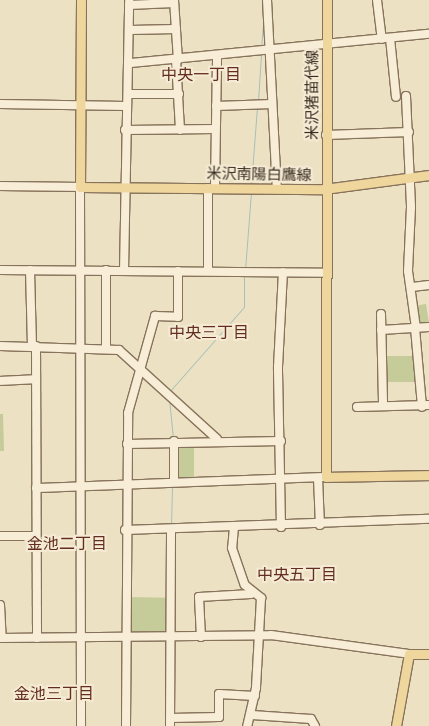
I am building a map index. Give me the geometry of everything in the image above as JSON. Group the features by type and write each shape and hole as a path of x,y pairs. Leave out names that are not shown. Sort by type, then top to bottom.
{"main road":[{"path":"80,187 81,0"},
{"name":"米沢猪苗代線","path":"324,189 327,0"},
{"path":"324,189 429,175"},
{"name":"米沢南陽白鷹線","path":"80,187 324,189 326,273 322,478"},
{"path":"322,478 429,475"},
{"path":"396,726 409,654 429,654"}],"street":[{"path":"267,0 277,188"},
{"path":"377,0 386,38 396,97"},
{"path":"0,104 130,106 129,2 174,1 180,130"},
{"path":"130,30 176,29"},
{"path":"131,63 270,51 429,34"},
{"path":"208,271 217,56"},
{"path":"131,94 179,94"},
{"path":"356,407 383,403 425,406 412,287 408,271 411,178 406,96"},
{"path":"216,106 272,104"},
{"path":"124,271 126,106"},
{"path":"125,130 215,129"},
{"path":"326,135 409,132"},
{"path":"0,186 80,187 81,726"},
{"path":"0,270 80,269 326,273"},
{"path":"30,270 35,379 37,638"},
{"path":"106,270 106,347"},
{"path":"126,726 125,483 128,412 142,370 155,316 178,317 178,271"},
{"path":"281,527 278,367 283,272"},
{"path":"412,287 429,285"},
{"path":"380,314 383,403"},
{"path":"381,330 429,327"},
{"path":"0,346 80,346 106,347 119,350 217,439"},
{"path":"0,381 35,379"},
{"path":"127,444 217,439 280,441"},
{"path":"174,441 174,482"},
{"path":"36,488 125,483 322,478 320,525"},
{"path":"125,530 281,527 429,519"},
{"path":"234,527 234,556 251,594"},
{"path":"172,529 170,722 219,717 219,694 255,696"},
{"path":"0,536 36,536"},
{"path":"201,637 199,597 251,594 261,598 255,696 252,715 247,726"},
{"path":"0,605 1,638 259,635 409,654"},
{"path":"252,715 311,719 315,726"}],"green space":[{"path":"426,304 429,324 419,325 416,306"},
{"path":"383,356 416,356 416,382 383,382"},
{"path":"0,414 3,414 4,451 0,451"},
{"path":"175,442 194,442 194,478 175,478"},
{"path":"127,597 169,598 168,635 126,634"}],"waterway":[{"path":"261,48 264,12"},
{"path":"258,101 261,55"},
{"path":"251,185 257,107"},
{"path":"245,270 251,192"},
{"path":"169,392 244,307 244,276"},
{"path":"169,398 173,439"},
{"path":"171,526 172,485"}],"district":[{"name":"中央一丁目","path":"201,75"},
{"name":"中央三丁目","path":"209,333"},
{"name":"金池二丁目","path":"67,544"},
{"name":"中央五丁目","path":"297,575"},
{"name":"金池三丁目","path":"54,694"}]}
